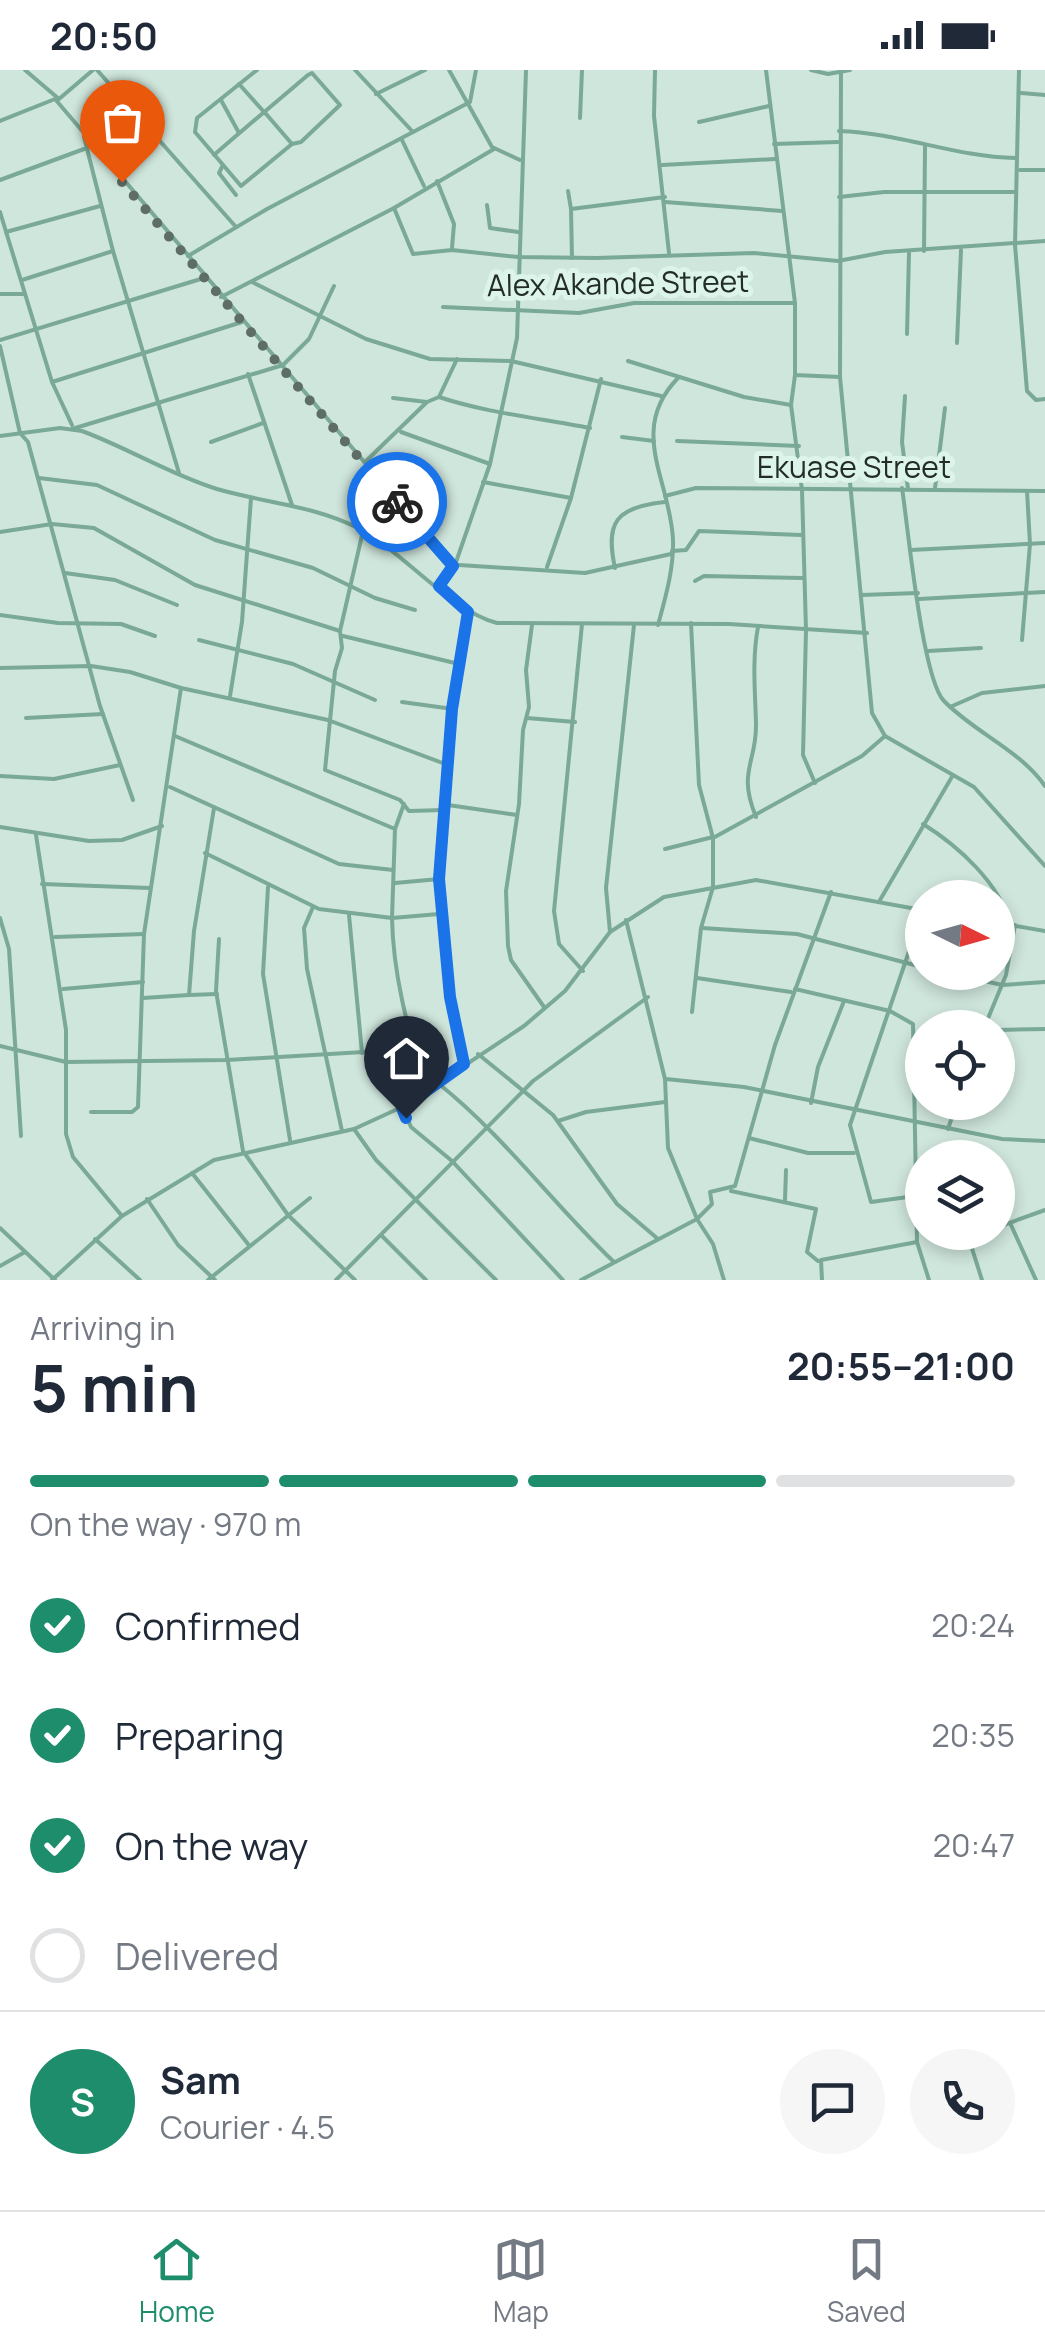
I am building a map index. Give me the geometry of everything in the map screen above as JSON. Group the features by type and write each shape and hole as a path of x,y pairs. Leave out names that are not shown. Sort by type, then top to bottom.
{"street":[{"path":"25,70 55,99 220,297 455,565 585,572 686,550 699,531 801,536"},
{"path":"0,121 55,99 95,70 236,227"},
{"path":"214,155 312,73 338,101 337,111 242,186 214,155 193,125 257,70"},
{"path":"355,70 414,132"},
{"path":"376,94 425,70"},
{"path":"450,70 494,149 520,160"},
{"path":"470,102 476,70"},
{"path":"439,586 455,565 490,464 517,338 526,70"},
{"path":"580,118 582,70"},
{"path":"655,70 654,116 669,254"},
{"path":"766,70 795,303 792,405 802,490 804,756 815,783"},
{"path":"811,70 850,70"},
{"path":"1019,70 1015,245 1026,390 1036,400 1045,399"},
{"path":"841,71 840,377 872,712 885,736 974,787 1043,859 1045,866"},
{"path":"240,84 292,144"},
{"path":"1021,93 1045,95"},
{"path":"221,100 239,133"},
{"path":"187,257 470,102"},
{"path":"700,122 769,106"},
{"path":"840,130 1018,158"},
{"path":"84,137 113,252 180,474"},
{"path":"402,140 425,187"},
{"path":"774,144 838,142"},
{"path":"924,251 925,146"},
{"path":"0,180 84,148"},
{"path":"220,297 394,208 494,149"},
{"path":"662,166 775,159"},
{"path":"223,165 219,173 236,196"},
{"path":"1019,170 1045,170"},
{"path":"437,181 454,224 452,250"},
{"path":"568,191 572,258"},
{"path":"839,197 884,192 1016,192"},
{"path":"571,210 665,200 782,211"},
{"path":"487,205 490,228 518,232"},
{"path":"6,232 100,206"},
{"path":"394,208 410,253 452,250 518,258 788,256 838,261 885,252 962,250 1045,241"},
{"path":"0,212 52,382 73,428 180,474 251,498 327,514 363,531 468,612 497,622 532,626 691,623 866,633"},
{"path":"956,343 962,250"},
{"path":"20,281 113,252"},
{"path":"906,334 909,253"},
{"path":"133,800 103,714 39,478 26,436 20,433 0,343 204,278"},
{"path":"252,282 366,339 430,359 511,361 661,396"},
{"path":"0,436 73,428 282,365 310,339 334,286"},
{"path":"0,294 24,294"},
{"name":"Alex Akande Street","path":"442,306 516,313 579,313 634,303 795,303"},
{"path":"52,382 242,322"},
{"path":"439,397 457,358"},
{"path":"628,361 678,378 792,405"},
{"path":"248,374 292,505"},
{"path":"794,375 840,377"},
{"path":"658,626 672,552 665,499 655,470 654,441 661,396 678,378"},
{"path":"546,568 571,498 601,379"},
{"path":"905,396 902,442 911,550 937,692 950,707 1027,764 1045,786"},
{"path":"392,398 426,402 439,397 479,410 502,410 590,428"},
{"path":"365,462 401,432 426,402"},
{"path":"935,490 945,408"},
{"path":"211,442 262,423"},
{"path":"401,432 490,464"},
{"path":"622,438 654,441"},
{"path":"677,441 799,446"},
{"path":"39,478 98,485 215,540 313,568 375,598 416,610"},
{"path":"483,482 571,498"},
{"name":"Ekuase Street","path":"615,568 609,539 612,522 696,488 1045,490"},
{"path":"1022,640 1030,544 1027,490"},
{"path":"230,696 244,600 251,498"},
{"path":"0,532 52,524 105,532 195,585 341,633 459,664"},
{"path":"363,531 349,584 328,720 327,773 404,804 414,812 446,807 517,815"},
{"path":"911,550 1045,543"},
{"path":"65,573 115,580 176,604"},
{"path":"695,581 704,576 802,578"},
{"path":"861,596 1045,592"},
{"path":"464,1064 439,914 439,879 452,709 468,612"},
{"path":"0,614 121,624 155,636"},
{"path":"691,623 699,785 713,838 714,887 701,928 692,1012"},
{"path":"582,624 554,910 559,944 583,971"},
{"path":"610,932 606,888 634,624"},
{"path":"532,626 527,718 506,891 511,960 545,1008"},
{"path":"756,817 745,772 756,736 754,652 758,626"},
{"path":"198,640 336,682 375,700"},
{"path":"928,651 981,648"},
{"path":"0,668 91,666 130,672 181,688 328,720 448,765"},
{"path":"950,707 982,693 1045,686"},
{"path":"92,1112 136,1110 144,934 181,688"},
{"path":"402,702 452,709"},
{"path":"26,718 103,714"},
{"path":"527,718 575,722"},
{"path":"174,736 395,829"},
{"path":"664,848 713,838 756,817 862,756 885,736"},
{"path":"0,776 54,780 120,765"},
{"path":"879,902 953,775"},
{"path":"168,786 339,864 392,870"},
{"path":"404,804 395,829 392,954 426,1092"},
{"path":"189,995 204,853 214,806"},
{"path":"923,824 952,842 985,880"},
{"path":"0,828 110,841 162,826"},
{"path":"36,835 62,990 65,1119 74,1157 122,1216"},
{"path":"204,853 313,907 392,918 439,914"},
{"path":"395,883 439,879"},
{"path":"0,1228 53,1280 122,1216 192,1173 242,1151 354,1129 402,1108 545,1008 583,971 610,932 664,896 756,880 905,907"},
{"path":"42,884 150,888"},
{"path":"268,887 263,974 290,1141"},
{"path":"731,1191 794,991 831,892"},
{"path":"313,907 304,928 307,969 342,1131"},
{"path":"349,914 362,1053"},
{"path":"0,918 9,950 21,1136"},
{"path":"626,920 648,997 665,1079 668,1148 698,1219 714,1244 724,1280"},
{"path":"1015,925 1045,931"},
{"path":"701,928 774,931 905,962 849,1132 871,1202 905,1197"},
{"path":"54,936 144,934"},
{"path":"219,938 216,994 242,1151 288,1215 354,1280"},
{"path":"697,978 794,991 890,1011 905,1019"},
{"path":"62,990 142,982"},
{"path":"1015,984 1045,982"},
{"path":"143,998 216,994"},
{"path":"336,1280 524,1091 648,997"},
{"path":"811,1103 818,1067 844,1001"},
{"path":"1015,1030 1045,1030"},
{"path":"0,1046 66,1062 227,1060 414,1049"},
{"path":"478,1054 558,1121 618,1204 658,1238"},
{"path":"665,1079 762,1090 854,1112 905,1118"},
{"path":"439,1084 488,1127 555,1206 614,1262"},
{"path":"558,1121 586,1112 665,1102"},
{"path":"402,1108 411,1127 452,1161 563,1280"},
{"path":"917,1120 1026,1143 1045,1141"},
{"path":"948,1129 951,1120"},
{"path":"354,1129 376,1160 496,1280"},
{"path":"748,1138 808,1153 854,1153"},
{"path":"785,1200 786,1170"},
{"path":"192,1173 249,1245"},
{"path":"581,1280 698,1219 710,1206 710,1192 731,1191 816,1210 807,1252 818,1261 822,1280"},
{"path":"147,1199 178,1246 212,1279 310,1198"},
{"path":"1015,1223 1045,1210"},
{"path":"1015,1234 1036,1280"},
{"path":"382,1236 426,1280"},
{"path":"95,1239 140,1280"},
{"path":"818,1261 905,1244"},
{"path":"920,1250 929,1280"},
{"path":"970,1250 982,1280"},
{"path":"0,1266 26,1252"}],"way so far":[{"path":"122,182 397,502"}],"route":[{"path":"397,502 453,566 439,586 468,612 452,709 439,879 439,914 450,997 464,1064 402,1108 406,1118"}]}
